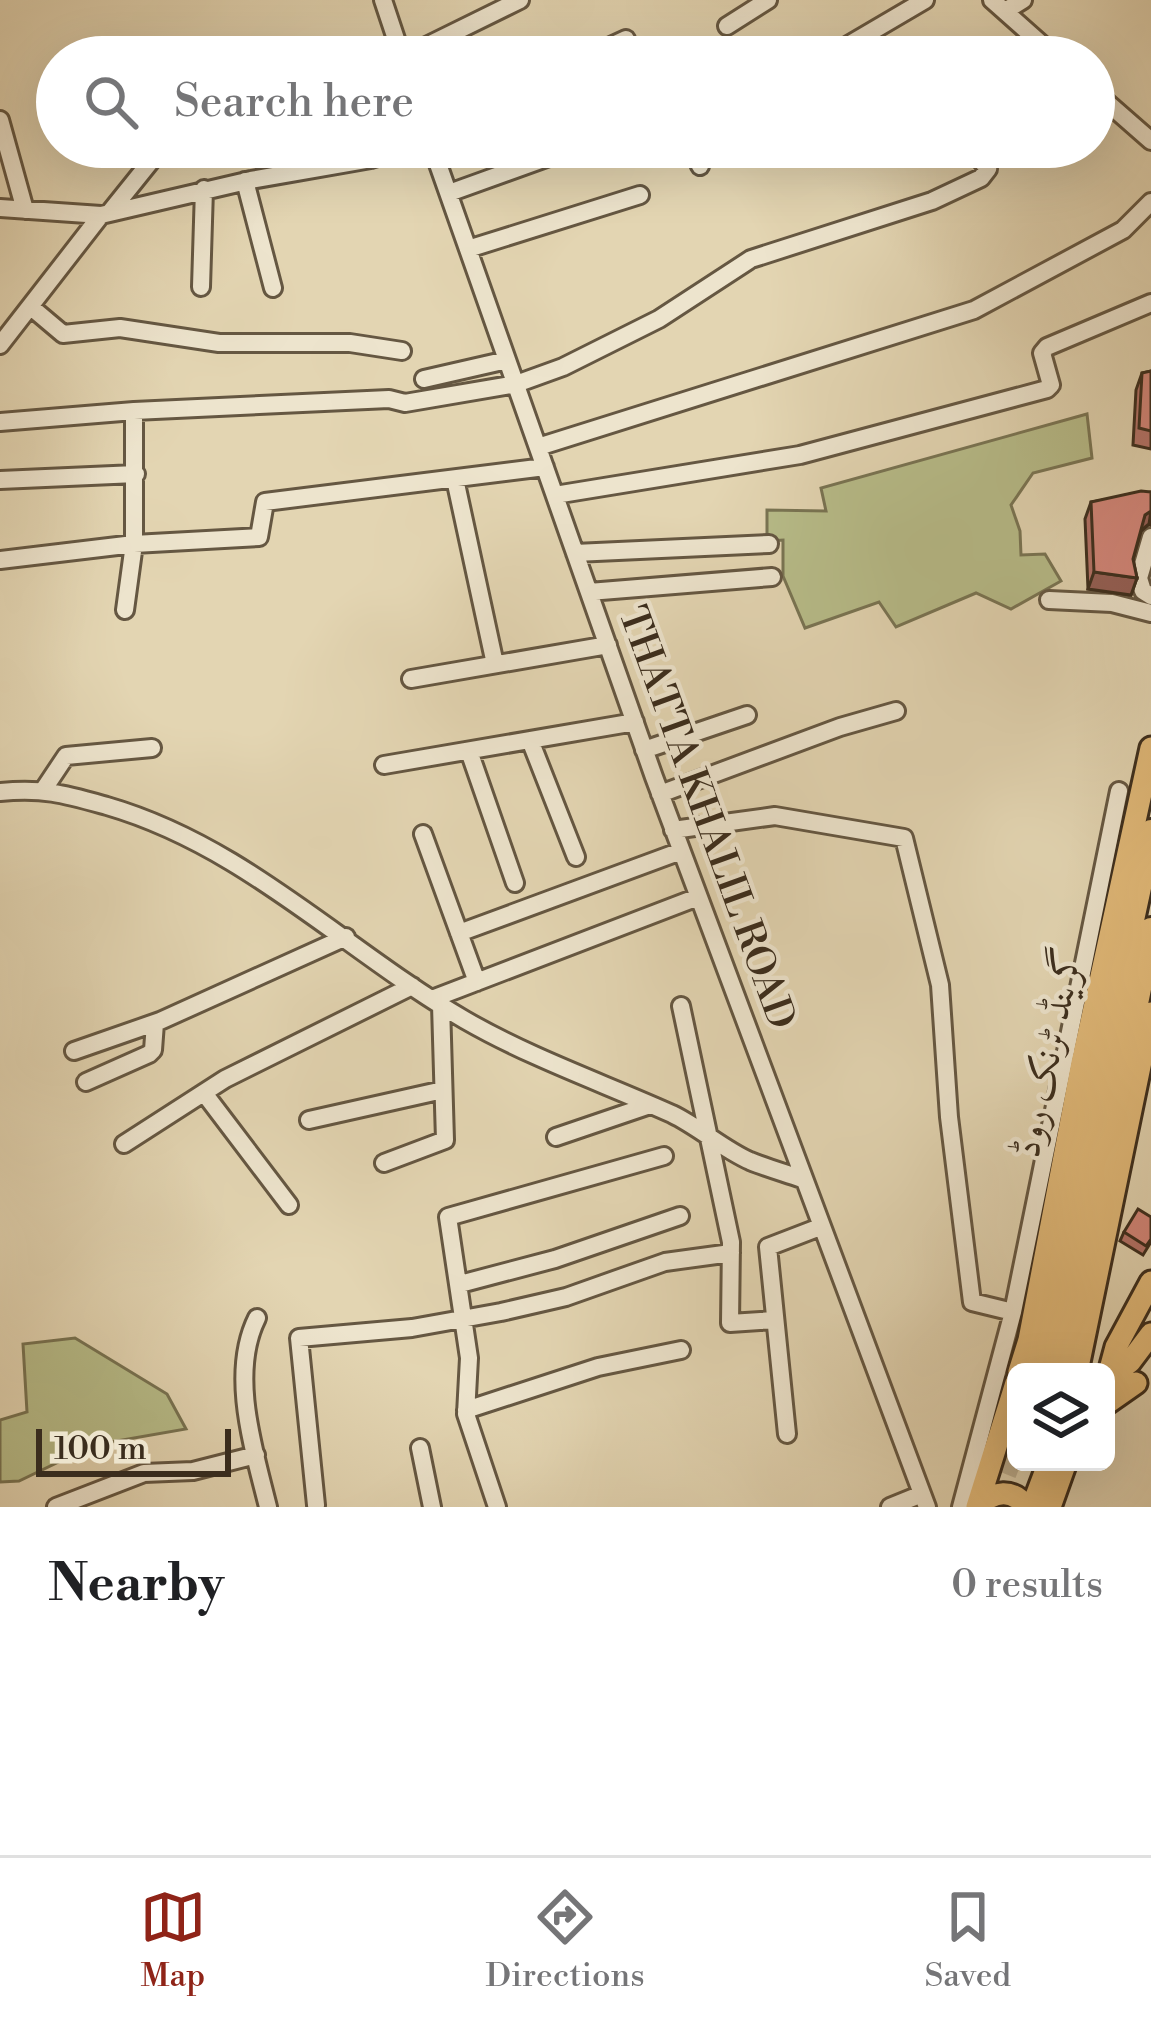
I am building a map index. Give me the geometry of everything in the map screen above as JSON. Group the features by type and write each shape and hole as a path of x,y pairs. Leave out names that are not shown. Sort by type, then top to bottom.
{"highway":[{"path":"1041,1363 1151,832"},
{"path":"1059,1363 1151,930"}],"main road":[{"name":"گرینڈ ٹرنک روڈ","path":"1022,1363 1073,1061 1151,748"},
{"path":"1079,1363 1151,1013"},
{"path":"1112,1363 1129,1317 1151,1282"},
{"path":"1115,1396 1139,1376 1151,1334"},
{"path":"978,1506 1007,1412"},
{"path":"978,1506 989,1497 1009,1493 1029,1507 1045,1471"},
{"path":"1050,1507 1063,1471"}],"street":[{"path":"383,0 396,36"},
{"path":"446,36 520,0"},
{"path":"727,26 768,0"},
{"path":"864,36 926,0"},
{"path":"999,6 1022,0"},
{"path":"999,6 1033,36"},
{"path":"1115,109 1151,141"},
{"path":"0,120 26,210"},
{"path":"0,345 145,168"},
{"path":"0,208 105,214 319,168"},
{"name":"THATTA KHALIL ROAD","path":"439,168 660,794 924,1500"},
{"path":"448,193 519,168"},
{"path":"0,422 389,399 405,403 516,384 563,367 659,319 751,259 932,201 981,178 987,168"},
{"path":"245,181 273,287"},
{"path":"201,287 204,190"},
{"path":"468,249 640,195"},
{"path":"538,447 974,310 1123,230 1151,202"},
{"path":"555,495 800,455 1047,389 1051,385 1042,353 1046,347 1151,303"},
{"path":"31,307 63,334 120,328 219,343 350,343 402,351"},
{"path":"424,379 507,360"},
{"path":"124,610 134,544 134,411"},
{"path":"0,560 134,544 259,537 265,502 545,467"},
{"path":"0,480 136,474"},
{"path":"455,478 495,664"},
{"path":"1151,537 1139,585 1151,596"},
{"path":"575,554 770,544"},
{"path":"589,592 772,577"},
{"path":"1049,600 1112,603 1151,613"},
{"path":"411,679 608,645"},
{"path":"660,794 896,711"},
{"path":"644,750 747,715"},
{"path":"384,765 634,722"},
{"path":"530,740 576,856"},
{"path":"44,789 66,756 152,748"},
{"path":"469,751 515,883"},
{"path":"0,792 44,789 142,817 204,844 267,880 437,1002 543,1060 650,1105 748,1160 802,1179"},
{"path":"961,1507 1073,1061 1119,791"},
{"path":"674,830 775,816 907,842 940,985 949,1118 973,1302 1013,1312"},
{"path":"423,834 477,982"},
{"path":"459,932 681,851"},
{"path":"437,1002 477,982 698,897"},
{"path":"74,1051 155,1023 346,937"},
{"path":"124,1144 204,1093 412,986"},
{"path":"384,1163 444,1144 437,1002"},
{"path":"682,1006 731,1253 730,1323 773,1320"},
{"path":"86,1082 149,1054 155,1023"},
{"path":"309,1120 443,1090"},
{"path":"204,1093 290,1204"},
{"path":"556,1137 650,1105"},
{"path":"496,1507 466,1410 469,1358 448,1216 664,1156"},
{"path":"460,1284 555,1259 680,1216"},
{"path":"787,1434 768,1246 820,1227"},
{"path":"316,1505 297,1341 462,1319 552,1301 665,1262 731,1253"},
{"path":"256,1318 247,1337 245,1378 268,1507"},
{"path":"466,1410 598,1367 681,1350"},
{"path":"420,1448 432,1507"},
{"path":"56,1507 144,1473 193,1471 256,1455"},
{"path":"890,1507 924,1500"}],"green space":[{"path":"1087,414 1092,458 1033,473 1011,505 1020,531 1021,555 1045,554 1061,581 1011,609 976,593 896,627 879,602 805,628 783,576 783,540 767,541 767,510 826,511 821,488"},
{"path":"75,1338 167,1394 186,1429 94,1445 19,1481 0,1482 0,1420 27,1412 23,1344"}],"building":[{"path":"1151,371 1151,431 1139,428 1142,373"},
{"path":"1151,492 1151,511 1145,515 1133,559 1137,578 1094,572 1091,502"},
{"path":"1138,1209 1151,1217 1151,1239 1146,1246 1124,1232"}],"tunnel":[{"path":"991,1507 1007,1467"}]}
